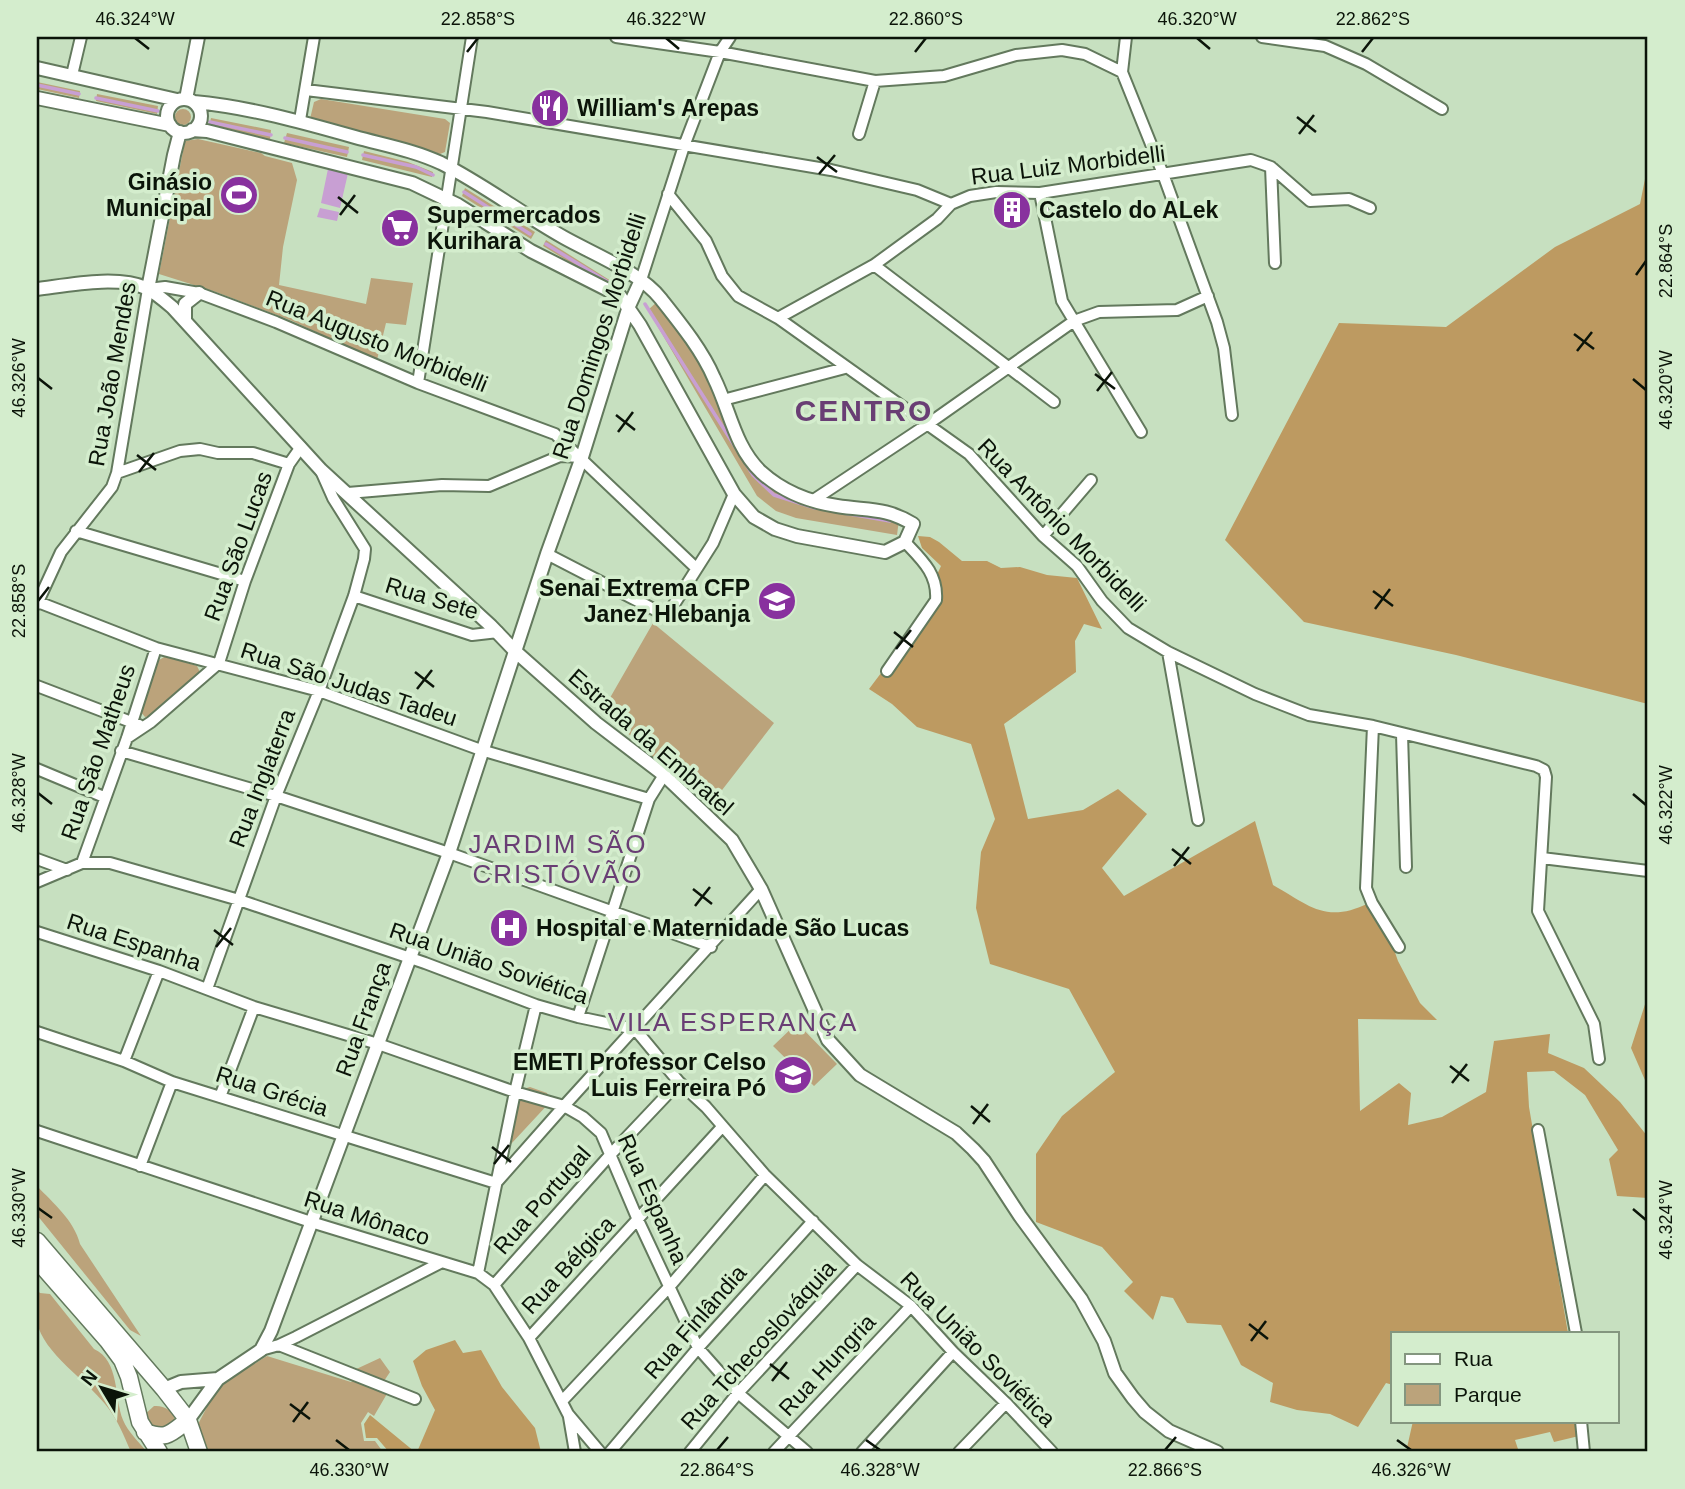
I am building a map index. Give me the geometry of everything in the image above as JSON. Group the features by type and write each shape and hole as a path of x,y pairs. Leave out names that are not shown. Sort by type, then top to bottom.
{"main road":[{"path":"37,1241 188,1420 199,1452"},
{"path":"37,1260 116,1351 129,1377 145,1432 159,1452"},
{"path":"137,1406 164,1389"},
{"path":"145,1432 159,1437 168,1436 188,1420"}],"street":[{"path":"72,75 81,37"},
{"path":"181,129 167,111 186,100 198,37"},
{"path":"300,121 314,37"},
{"path":"418,383 472,37"},
{"path":"615,37 720,52 875,81 944,76 1016,55 1062,50 1085,54 1122,72"},
{"name":"Rua Domingos Morbidelli","path":"516,652 684,146 720,52 730,37"},
{"path":"1126,37 1122,72 1208,296 1224,348 1232,415"},
{"path":"1262,37 1326,41 1442,109"},
{"path":"37,68 300,121 420,154 451,169 544,227 641,281 659,296 706,363 723,400 729,423 746,455 761,471 786,490 812,501 898,515 913,524 905,542 885,552 797,536 754,517 734,494 629,306 620,296 531,251 446,199 397,178 207,131 181,129 37,98"},
{"path":"859,134 875,81"},
{"path":"306,90 486,112 831,170 916,190 951,204"},
{"path":"181,129 196,127 200,117 186,100"},
{"name":"Rua João Mendes","path":"37,603 61,552 111,486 117,473 148,289 181,129"},
{"name":"Rua Luiz Morbidelli","path":"778,318 874,265 937,219 951,204 970,196 996,192 1040,193 1251,160 1271,167"},
{"path":"1271,167 1311,201 1349,199 1370,208"},
{"path":"1271,167 1275,263"},
{"path":"1040,193 1062,301 1141,432"},
{"name":"Rua Antônio Morbidelli","path":"668,194 706,241 730,288 738,296 778,318 969,454 1043,536 1077,566 1102,601 1128,628 1168,652 1255,694 1309,715 1373,726 1544,770 1546,777 1542,858"},
{"path":"874,265 1054,402"},
{"path":"37,289 118,283 129,283 148,289"},
{"name":"Rua Augusto Morbidelli","path":"148,289 165,287 199,293 276,322 418,383 555,434 696,568"},
{"name":"Estrada da Embratel","path":"148,289 185,319 321,470 498,632 516,652 596,723 664,775 732,840 761,889 828,1040 860,1075 956,1133 973,1149 1082,1299 1104,1341 1115,1373 1133,1398 1145,1412 1169,1431 1217,1452"},
{"path":"185,319 186,304 199,293"},
{"path":"812,501 928,424 1074,321 1099,312 1177,310 1208,296"},
{"path":"723,400 845,368"},
{"name":"Rua São Lucas","path":"219,663 245,581 289,464 301,447"},
{"path":"117,473 180,451 200,449 218,453 253,453 289,464"},
{"path":"348,493 442,485 489,486 560,456 582,457"},
{"name":"Rua Inglaterra","path":"208,989 276,796 354,596 364,559 365,549 332,498 321,470"},
{"path":"1043,536 1091,480"},
{"path":"547,554 663,614 673,606 713,543 734,494"},
{"path":"76,531 245,581"},
{"path":"887,671 936,600 937,590 930,568 905,542"},
{"name":"Rua Sete","path":"354,596 472,635 498,632"},
{"name":"Rua São Judas Tadeu","path":"37,603 156,648 319,691 481,750 649,799"},
{"name":"Rua São Matheus","path":"37,882 82,863 156,648"},
{"name":"Rua França","path":"261,1350 271,1331 449,853 481,750 516,652"},
{"path":"1168,652 1198,820"},
{"path":"127,738 219,663"},
{"path":"37,686 143,727"},
{"path":"1373,726 1366,888 1398,947"},
{"path":"1402,734 1406,867"},
{"path":"121,751 276,796 449,853 710,947"},
{"path":"37,769 104,797"},
{"path":"578,1017 649,799 664,775"},
{"path":"1599,1059 1594,1024 1538,912 1542,858 1648,871"},
{"path":"37,859 67,870"},
{"name":"Rua União Soviética","path":"82,863 110,863 239,900 536,1005 635,1029 679,1082 706,1107 765,1175 857,1265 911,1306 953,1352 1006,1403 1048,1451"},
{"path":"496,1183 761,889"},
{"name":"Rua Espanha","path":"37,932 159,971 254,1007 378,1044 515,1092 564,1106 583,1117 600,1133 698,1348 738,1393 807,1452"},
{"path":"124,1061 159,971"},
{"path":"478,1273 515,1092 536,1005"},
{"path":"220,1097 254,1007"},
{"name":"Rua Grécia","path":"37,1032 124,1061 172,1082 496,1183"},
{"path":"139,1166 172,1082"},
{"name":"Rua Portugal","path":"494,1285 679,1082"},
{"name":"Rua Bélgica","path":"529,1338 722,1127"},
{"path":"1538,1130 1576,1332"},
{"name":"Rua Mônaco","path":"37,1131 311,1222 478,1273 494,1285 529,1338 568,1414 600,1452"},
{"path":"563,1400 670,1286 765,1175"},
{"name":"Rua Finlândia","path":"610,1452 698,1348 813,1221"},
{"path":"188,1420 218,1379 261,1350 279,1345 440,1263"},
{"name":"Rua Tchecoslováquia","path":"690,1452 738,1393 857,1265"},
{"name":"Rua Hungria","path":"774,1452 911,1306"},
{"path":"279,1345 415,1399"},
{"path":"862,1452 953,1352"},
{"path":"164,1389 181,1382 218,1379"},
{"path":"959,1452 1006,1403"},
{"path":"568,1414 575,1452"},
{"path":"1581,1422 1584,1452"}],"green space":[{"path":"37,82 80,91 79,98 37,89"},
{"path":"97,94 158,106 157,114 96,101"},
{"path":"321,99 445,119 450,123 445,152 440,154 402,142 315,123 310,119 314,102"},
{"path":"180,109 186,109 191,117 189,123 180,125 175,120 175,114"},
{"path":"211,118 271,130 270,140 209,127"},
{"path":"287,133 349,147 347,157 284,143"},
{"path":"198,139 292,163 297,180 283,247 279,285 366,304 371,278 413,283 406,325 386,323 377,360 290,320 159,274 185,141"},
{"path":"364,151 408,162 433,172 432,177 362,160"},
{"path":"465,188 535,232 531,239 462,196"},
{"path":"546,240 619,286 617,291 543,246"},
{"path":"658,301 710,374 724,421 747,465 761,481 800,504 897,519 897,535 796,518 776,511 757,496 648,310"},
{"path":"653,623 774,723 712,803 668,771 603,710"},
{"path":"166,656 197,666 200,672 145,717 140,711 159,660"},
{"path":"797,1023 837,1064 814,1086 773,1046"},
{"path":"530,1087 547,1093 551,1101 511,1144 508,1140 520,1096 523,1089"},
{"path":"37,1186 73,1227 80,1244 141,1336 130,1330 37,1215"},
{"path":"37,1290 50,1294 94,1349 108,1362 123,1420 147,1452 131,1452 109,1409 48,1345 37,1322"},
{"path":"267,1356 351,1382 357,1377 352,1371 380,1358 390,1372 382,1384 388,1392 374,1416 368,1412 361,1423 364,1441 375,1441 383,1452 201,1452 195,1430 218,1386"},
{"path":"154,1406 168,1409 175,1421 156,1435 143,1416"}],"shaded area":[{"path":"329,164 349,169 340,208 321,203"},
{"path":"1648,164 1648,704 1456,655 1304,622 1225,540 1339,323 1446,327 1555,247 1640,204"},
{"path":"320,208 339,212 337,221 317,217"},
{"path":"918,536 930,537 939,542 962,561 987,561 1001,568 1020,567 1047,575 1077,578 1102,629 1084,624 1075,641 1076,672 1004,724 1028,819 1083,810 1118,789 1147,814 1102,868 1124,896 1255,821 1273,885 1308,905 1329,912 1341,912 1369,903 1420,1003 1437,1020 1358,1019 1360,1111 1399,1083 1411,1093 1408,1125 1442,1117 1486,1092 1494,1041 1550,1034 1548,1053 1584,1068 1620,1102 1648,1137 1648,1198 1617,1196 1609,1159 1618,1150 1585,1095 1554,1071 1527,1072 1529,1107 1568,1332 1391,1332 1391,1384 1386,1383 1358,1427 1330,1414 1297,1410 1270,1402 1273,1383 1241,1365 1221,1325 1187,1323 1173,1298 1161,1296 1153,1320 1124,1291 1133,1282 1102,1247 1036,1222 1036,1154 1062,1116 1115,1072 1069,989 990,964 976,908 981,852 995,819 971,744 917,727 892,704 869,689 933,604 934,581 941,566 922,548"},
{"path":"1648,995 1648,1087 1631,1048"},
{"path":"455,1340 463,1353 481,1350 502,1387 535,1428 541,1452 417,1452 435,1410 413,1361 426,1350"},
{"path":"370,1415 415,1452 389,1452 377,1438 366,1438 364,1424"},
{"path":"1413,1422 1575,1422 1579,1436 1554,1442 1550,1432 1515,1440 1519,1452 1406,1452"}],"waterway":[{"path":"37,85 79,94"},
{"path":"96,98 158,111"},
{"path":"210,122 271,135"},
{"path":"285,138 347,152"},
{"path":"363,155 416,167 433,175"},
{"path":"464,192 530,234"},
{"path":"546,244 616,287"},
{"path":"645,304 753,475 774,495 815,508"},
{"path":"844,513 890,521"}],"place":[{"name":"William's Arepas","path":"550,108"},
{"name":"Ginásio Municipal","path":"239,195"},
{"name":"Castelo do ALek","path":"1012,210"},
{"name":"Supermercados Kurihara","path":"400,228"},
{"name":"Senai Extrema CFP Janez Hlebanja","path":"777,601"},
{"name":"Hospital e Maternidade São Lucas","path":"509,928"},
{"name":"EMETI Professor Celso Luis Ferreira Pó","path":"793,1075"}],"district":[{"name":"CENTRO","path":"864,411"},
{"name":"JARDIM SÃO CRISTÓVÃO","path":"558,859"},
{"name":"VILA ESPERANÇA","path":"733,1022"}]}
